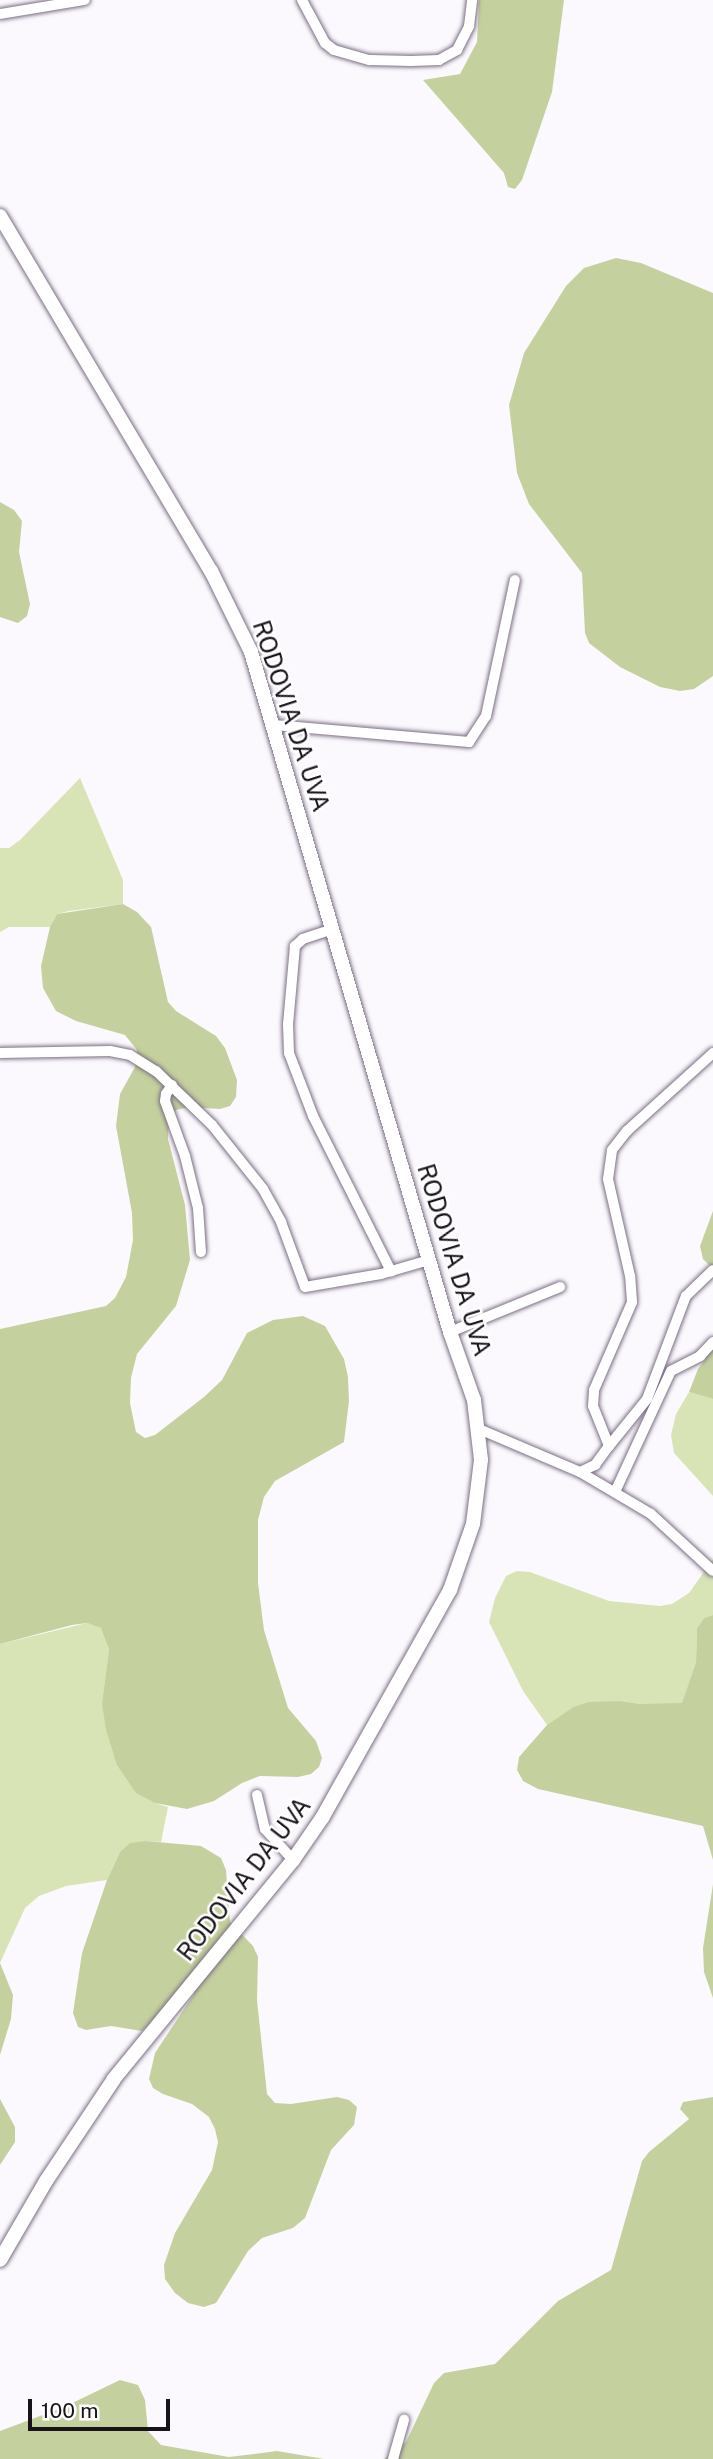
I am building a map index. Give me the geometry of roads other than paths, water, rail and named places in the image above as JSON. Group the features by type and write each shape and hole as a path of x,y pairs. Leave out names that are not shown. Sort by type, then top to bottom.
{"street":[{"path":"0,14 85,0"},
{"path":"302,0 325,43 334,50 370,60 411,61 439,60 457,50 470,26 472,0"},
{"name":"RODOVIA DA UVA","path":"0,216 222,591 251,652 450,1332 474,1400 479,1429 480,1482 473,1524 450,1590 322,1818 293,1860 114,2079 46,2181 0,2260"},
{"path":"274,725 469,741 486,716 515,580"},
{"path":"333,929 303,939 295,946 288,1024 289,1053 313,1116 391,1271"},
{"path":"0,1053 110,1051 143,1062 172,1085 228,1143 263,1189 281,1222 305,1287 391,1271 429,1260"},
{"path":"609,1446 593,1406 594,1390 625,1324 632,1302 632,1290 611,1199 608,1160 612,1150 627,1131 713,1054"},
{"path":"172,1085 165,1101 185,1156 198,1208 201,1252"},
{"path":"580,1472 595,1465 647,1399 686,1296 713,1270"},
{"path":"450,1332 560,1287"},
{"path":"615,1492 671,1371 700,1356 713,1342"},
{"path":"479,1429 580,1472 615,1492 651,1514 713,1571"},
{"path":"257,1795 265,1829 293,1860"},
{"path":"393,2459 404,2420"}]}
